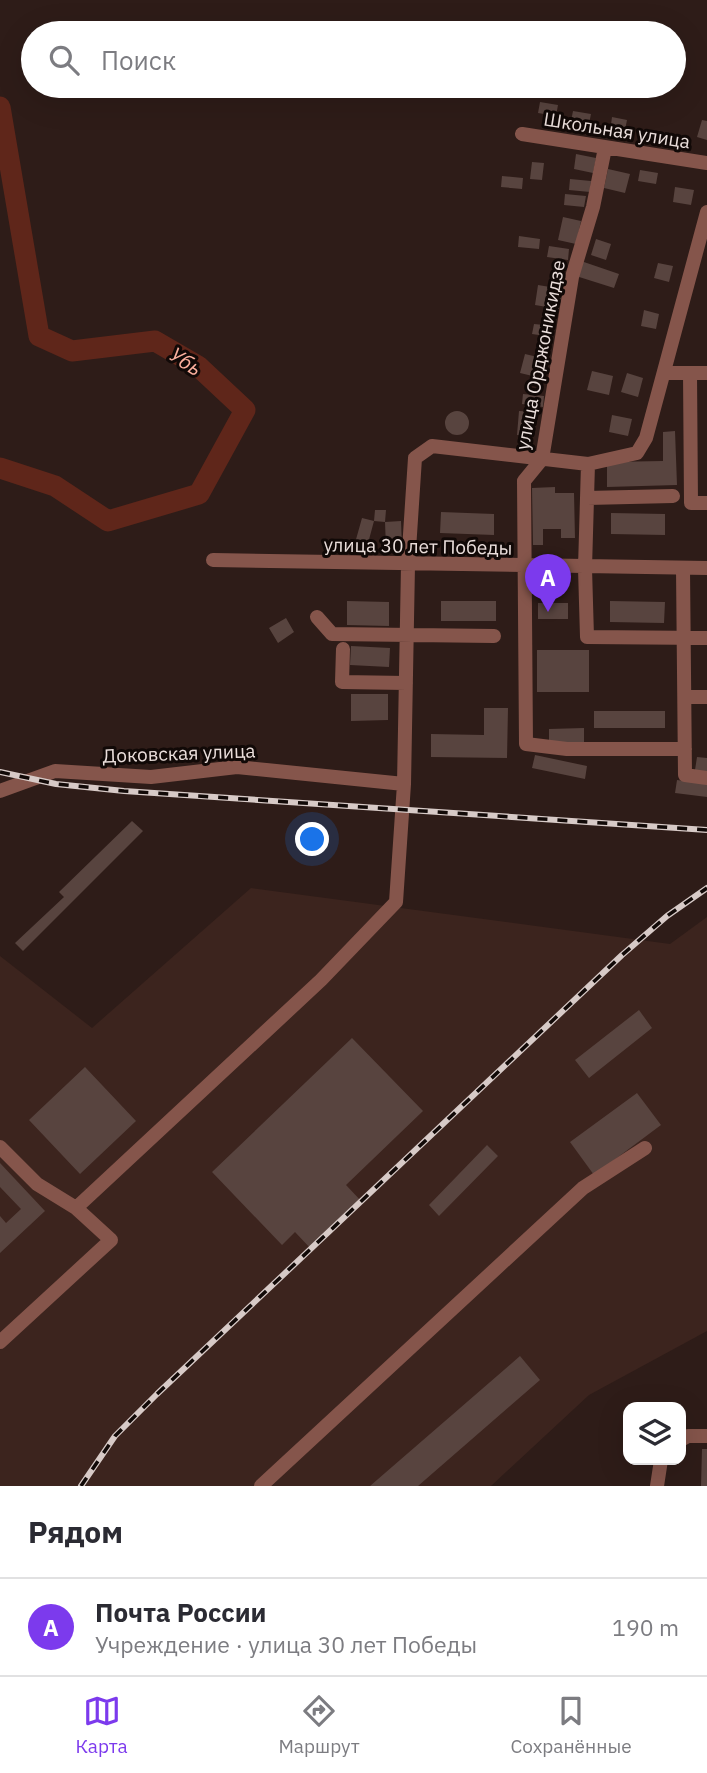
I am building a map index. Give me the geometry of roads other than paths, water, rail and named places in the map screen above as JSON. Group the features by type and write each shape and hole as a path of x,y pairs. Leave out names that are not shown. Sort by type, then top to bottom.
{"street":[{"name":"Школьная улица","path":"522,134 707,163"},
{"name":"улица Орджоникидзе","path":"605,148 593,206 572,277 542,460 524,481 522,567 526,744 567,749 685,749"},
{"path":"76,1208 321,980 396,902 404,784 408,565 415,458 432,446 588,464 637,453 646,438 665,373 707,212"},
{"path":"665,373 707,373"},
{"path":"690,373 691,503 707,503"},
{"path":"588,464 584,568 587,637 707,638"},
{"path":"587,498 673,496"},
{"name":"улица 30 лет Победы","path":"212,560 707,568"},
{"path":"683,569 685,775 707,778"},
{"path":"317,617 332,634 494,636"},
{"path":"343,649 342,682 405,683"},
{"path":"685,697 707,697"},
{"name":"Доковская улица","path":"0,791 55,771 152,777 237,767 404,784"},
{"path":"0,1147 37,1184 76,1208 111,1240 0,1342"},
{"path":"261,1486 583,1188 645,1148"},
{"path":"686,1437 707,1436"},
{"path":"657,1486 660,1465"}],"waterway":[{"name":"Убь","path":"0,107 39,336 72,351 155,341 198,366 245,410 199,494 108,521 55,486 0,468"}],"railway":[{"path":"0,772 56,784 124,791 707,830"},
{"path":"81,1486 115,1436 157,1394 622,955 667,916 707,888"}],"place":[{"name":"Почта России","path":"548,612"}]}
